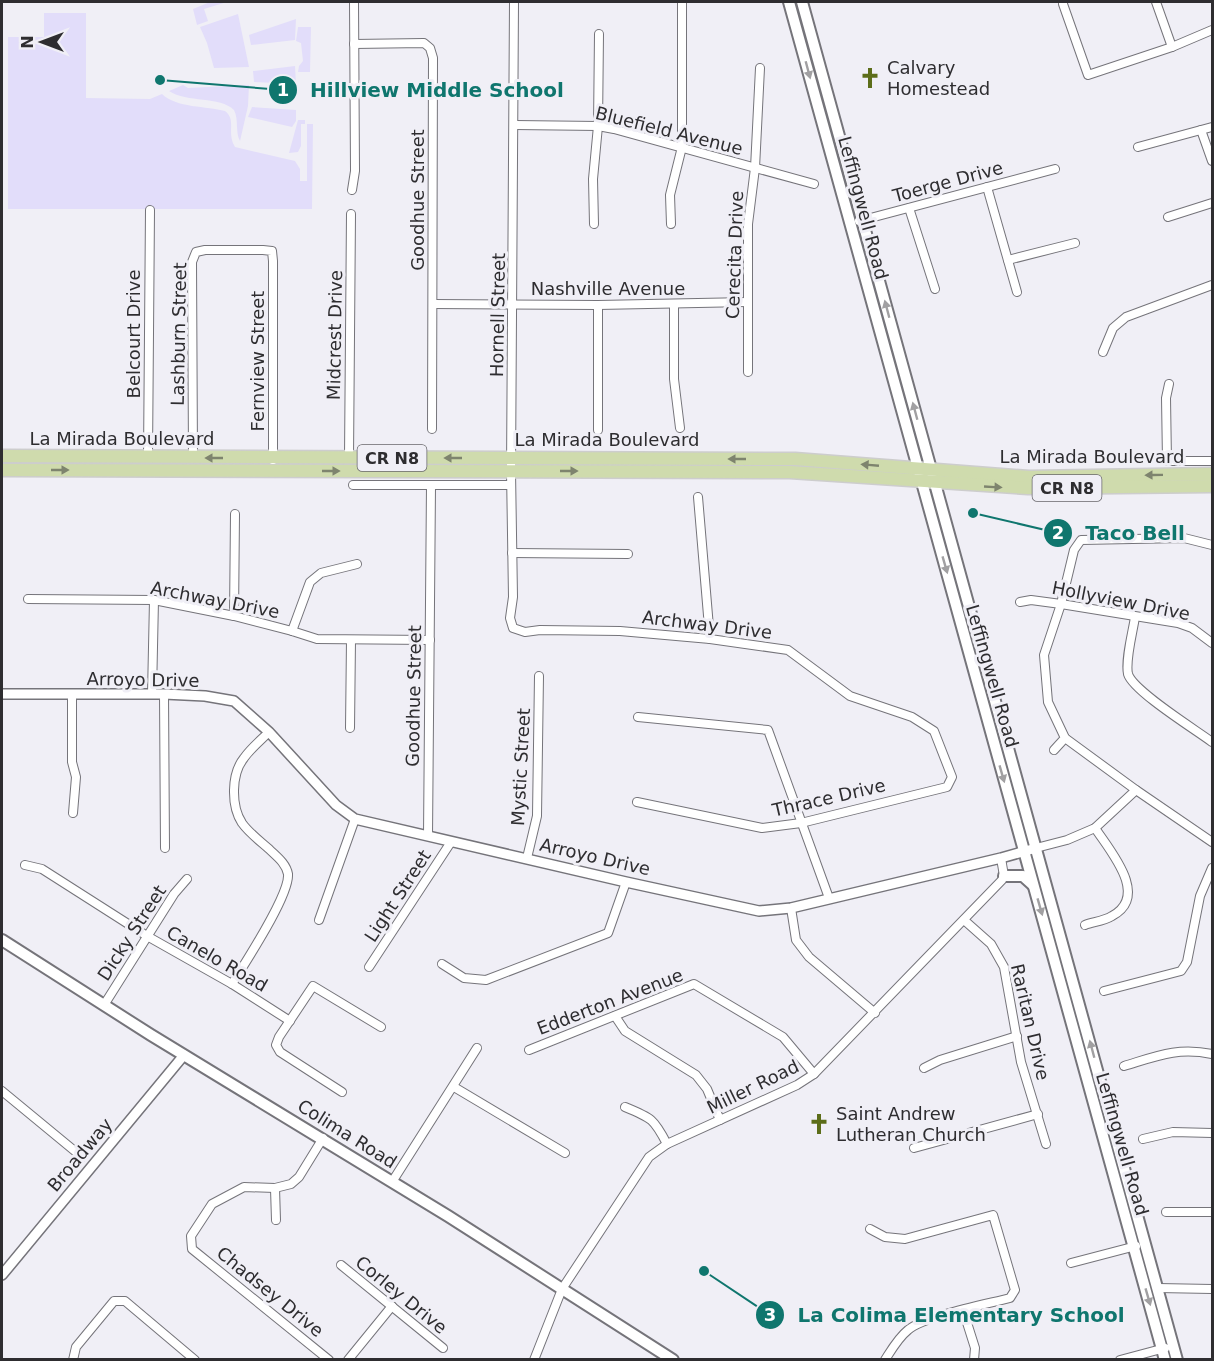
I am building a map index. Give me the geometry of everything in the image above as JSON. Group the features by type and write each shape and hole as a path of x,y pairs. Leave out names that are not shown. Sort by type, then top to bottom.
{"main road":[{"name":"Leffingwell Road","path":"789,2 1164,1354"},
{"name":"Leffingwell Road","path":"802,2 1177,1359"},
{"name":"La Mirada Boulevard","path":"2,456 795,459 1028,488 1212,486"},
{"name":"La Mirada Boulevard","path":"2,470 790,472 920,475"},
{"name":"La Mirada Boulevard","path":"933,476 1212,474"},
{"path":"1004,876 1023,876 1034,887"},
{"name":"Colima Road","path":"2,940 184,1055 323,1138 673,1359"}],"street":[{"path":"352,190 355,171 354,2"},
{"name":"Hornell Street","path":"513,628 510,618 513,597 511,471 514,2"},
{"path":"671,224 670,195 682,147 682,2"},
{"path":"1156,2 1172,47"},
{"path":"1063,4 1088,75 1172,47 1212,30"},
{"path":"594,224 593,179 598,126 599,34"},
{"name":"Goodhue Street","path":"354,44 424,43 430,48 433,58 432,429"},
{"name":"Cerecita Drive","path":"748,372 748,225 760,68"},
{"name":"Bluefield Avenue","path":"515,125 598,126 814,184"},
{"path":"1138,147 1212,127"},
{"path":"1202,130 1212,161"},
{"name":"Toerge Drive","path":"850,223 1054,169"},
{"path":"987,187 1017,292"},
{"path":"1168,217 1212,203"},
{"path":"909,208 935,289"},
{"name":"Belcourt Drive","path":"148,457 150,210"},
{"name":"Midcrest Drive","path":"349,457 351,214"},
{"path":"1008,260 1075,243"},
{"name":"Lashburn Street","path":"193,458 192,262 195,252 205,250 272,251"},
{"name":"Fernview Street","path":"272,251 273,471"},
{"path":"1103,352 1113,327 1126,317 1212,285"},
{"name":"Nashville Avenue","path":"433,304 598,305 748,302"},
{"path":"674,304 674,380 680,428"},
{"path":"598,305 598,430"},
{"path":"1169,384 1166,398 1167,461 1212,461"},
{"path":"352,485 511,485"},
{"name":"Goodhue Street","path":"428,836 430,486"},
{"path":"698,497 710,639"},
{"path":"234,616 235,514"},
{"path":"1212,545 1184,538 1080,540 1074,550 1061,604 1044,655 1048,702 1065,738 1212,842"},
{"path":"512,553 628,554"},
{"path":"292,631 310,582 321,573 357,564"},
{"name":"Archway Drive","path":"28,599 154,600 234,616 317,639 430,640"},
{"path":"152,694 154,600"},
{"name":"Hollyview Drive","path":"1020,602 1031,600 1178,623 1192,628 1212,643"},
{"path":"1135,617 1128,674 1134,683 1212,742"},
{"name":"Archway Drive","path":"513,628 525,632 540,630 620,631 710,639 788,650 850,696 912,717 934,731 952,777"},
{"path":"350,728 351,640"},
{"name":"Mystic Street","path":"527,858 537,816 539,676"},
{"name":"Arroyo Drive","path":"2,694 164,694 205,696 234,701 269,732 336,806 355,819 759,911 791,908 1067,840 1095,828 1136,790"},
{"path":"164,694 165,848"},
{"name":"Arroyo Drive","path":"72,695 72,762 76,777 74,813"},
{"path":"638,717 768,730 829,898"},
{"path":"232,984 269,923 288,875 284,863 243,824 237,812 234,796 237,769 244,758 269,732"},
{"path":"1054,750 1065,738"},
{"name":"Thrace Drive","path":"637,802 762,828 801,823 947,787 952,777"},
{"path":"319,920 355,819"},
{"path":"1085,925 1111,917 1121,910 1128,898 1125,875 1095,828"},
{"name":"Light Street","path":"369,968 451,842"},
{"path":"1001,858 1004,876"},
{"name":"Canelo Road","path":"25,865 42,869 147,936 232,984 290,1021"},
{"path":"1104,991 1181,971 1187,962 1200,896 1212,868"},
{"name":"Miller Road","path":"534,1359 562,1289 649,1156 667,1144 797,1085 814,1074 1004,876"},
{"name":"Dicky Street","path":"104,1005 174,894 187,879"},
{"path":"442,964 464,978 486,980 608,933 626,882"},
{"path":"791,908 796,940 809,957 875,1013"},
{"name":"Raritan Drive","path":"964,920 991,944 1004,967 1021,1062 1046,1144"},
{"name":"Edderton Avenue","path":"529,1050 694,984 783,1037 814,1074"},
{"path":"342,1092 280,1052 276,1045 279,1037 313,986 381,1027"},
{"path":"615,1016 625,1031 696,1075 707,1089 720,1120"},
{"path":"924,1068 940,1060 1017,1036"},
{"path":"392,1182 477,1048"},
{"path":"1124,1066 1175,1051 1192,1050 1212,1054"},
{"name":"Broadway","path":"2,1275 184,1055"},
{"path":"454,1087 565,1154"},
{"path":"2,1091 82,1157"},
{"path":"625,1107 646,1115 655,1122 667,1144"},
{"path":"914,1148 1038,1114"},
{"path":"1143,1139 1173,1132 1212,1133"},
{"path":"276,1220 275,1188 291,1184 299,1177 323,1138"},
{"name":"Chadsey Drive","path":"275,1188 244,1187 212,1204 191,1236 192,1249 329,1359"},
{"path":"1166,1212 1212,1212"},
{"path":"870,1229 885,1237 905,1239 993,1215 1015,1290 1010,1298 925,1321 910,1328 901,1336 885,1359"},
{"path":"1071,1263 1145,1243"},
{"name":"Corley Drive","path":"341,1265 443,1348"},
{"path":"1158,1288 1212,1289"},
{"path":"73,1359 76,1347 114,1300 124,1301 195,1359"},
{"path":"348,1359 392,1306"},
{"path":"963,1310 975,1348 974,1359"},
{"path":"1120,1359 1164,1354 1174,1346"}],"shaded area":[{"path":"210,2 227,2 204,9 208,21 197,25 193,9"},
{"path":"44,13 86,13 86,98 150,99 162,94 175,102 225,111 230,118 231,137 235,147 295,161 300,169 300,181 307,181 307,124 313,124 312,209 8,209 8,37 44,37"},
{"path":"238,14 249,67 214,68 200,27"},
{"path":"296,19 295,40 251,45 249,35"},
{"path":"298,27 311,27 310,72 298,72 303,61 301,43 296,41"},
{"path":"295,66 296,84 254,82 253,71"},
{"path":"183,85 188,88 249,85 248,106 240,141 234,110 220,103 176,95 169,91"},
{"path":"252,107 296,110 296,121 292,127 248,117"},
{"path":"298,120 305,120 305,124 301,124 301,146 298,152 289,153"}],"waterway":[{"path":"2,2 2,37"}],"place":[{"name":"Calvary Homestead","path":"870,78"},
{"name":"Hillview Middle School","path":"160,80"},
{"name":"Taco Bell","path":"973,513"},
{"name":"Saint Andrew Lutheran Church","path":"819,1124"},
{"name":"La Colima Elementary School","path":"704,1271"}]}
